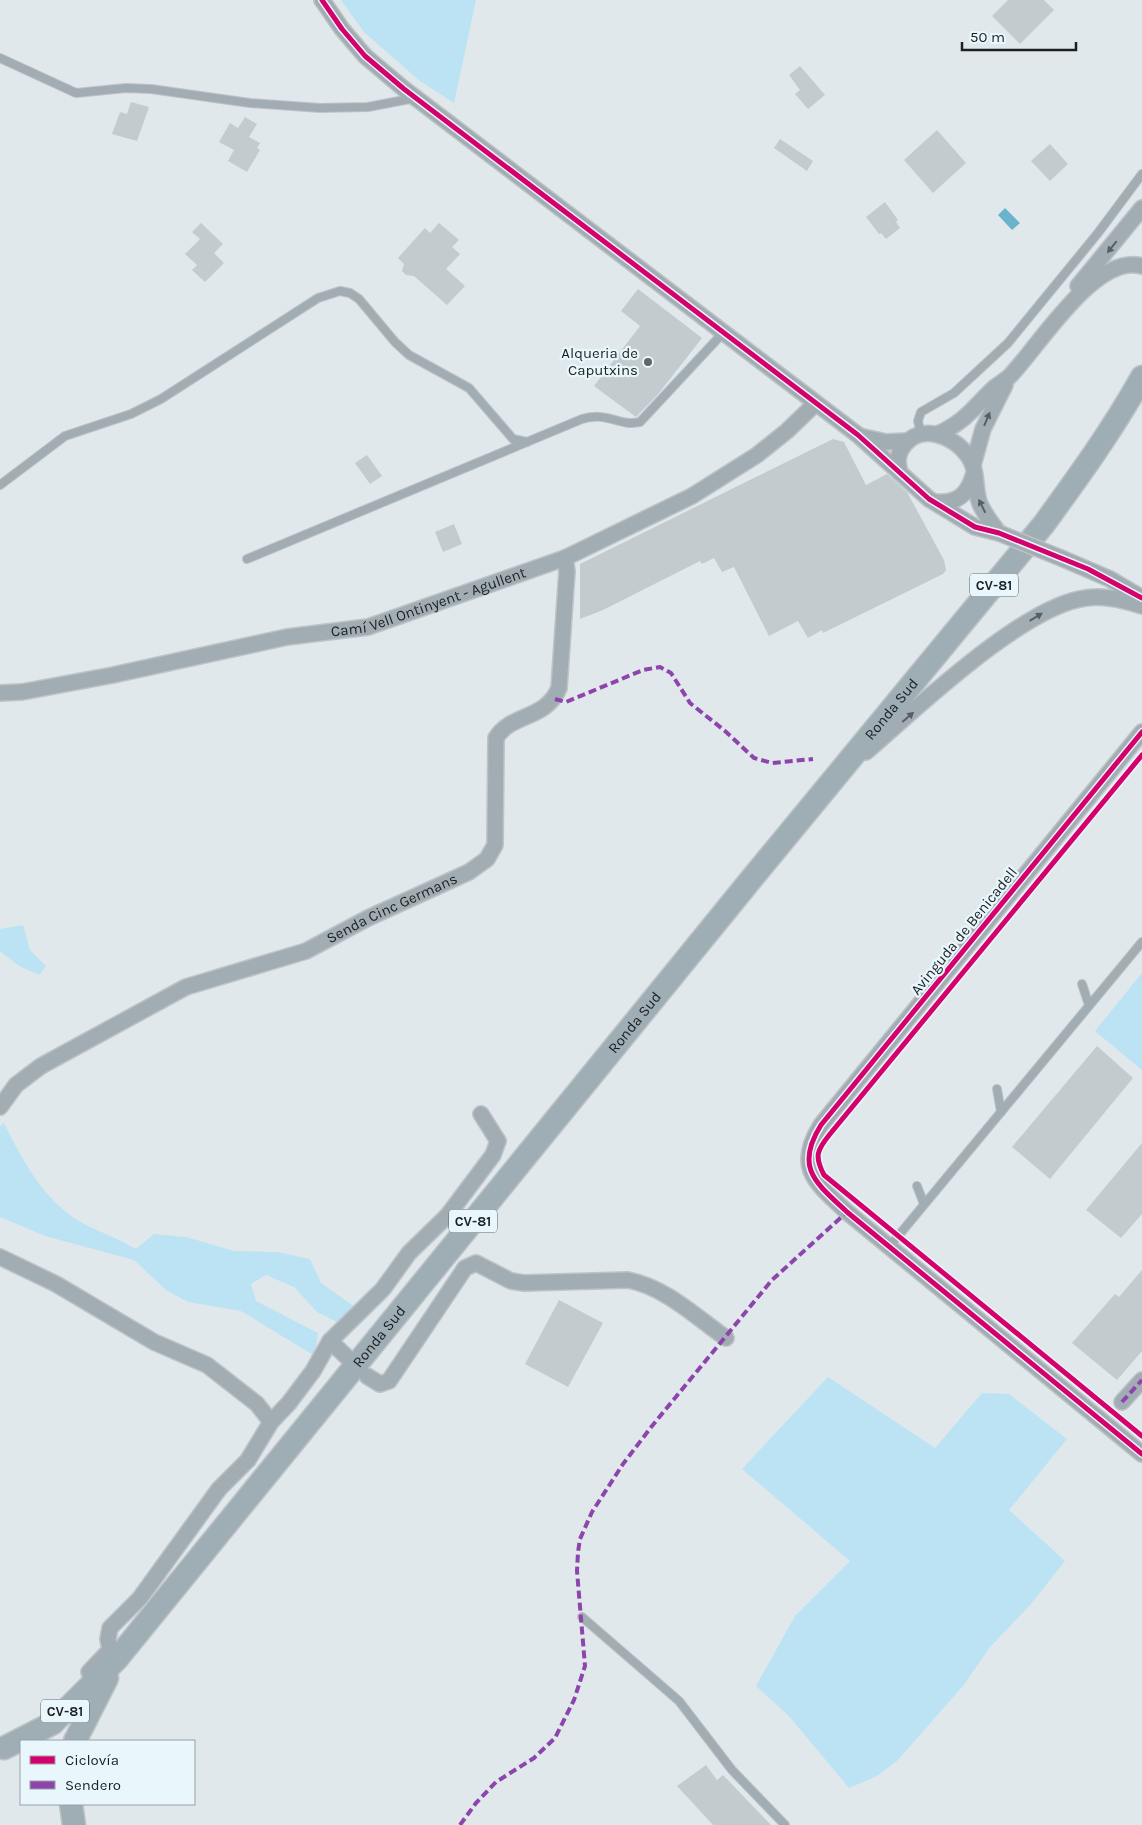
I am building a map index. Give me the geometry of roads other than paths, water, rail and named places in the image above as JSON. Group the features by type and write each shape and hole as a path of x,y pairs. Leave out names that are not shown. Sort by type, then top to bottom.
{"main road":[{"name":"Ronda Sud","path":"116,1660 831,782 1044,524 1089,464 1123,412 1142,377"},
{"name":"CV-81","path":"24,1740 53,1723 116,1660"},
{"name":"CV-81","path":"76,1740 116,1660"},
{"name":"CV-81","path":"8,1749 20,1742"},
{"path":"71,1805 74,1825"}],"street":[{"path":"322,0 342,29 365,56 415,98 722,334 858,435 911,484 935,502 975,527 999,534 1061,558 1110,579 1142,598"},
{"path":"1060,315 1079,286 1142,208"},
{"path":"858,435 886,442 938,434 968,416 1009,376 1060,315 1100,277 1126,264 1142,266"},
{"path":"935,502 950,503 968,491 988,416 1009,376"},
{"name":"Camí Vell Ontinyent - Agullent","path":"0,693 22,692 113,675 287,637 368,627 565,558 692,496 757,455 787,431 815,404"},
{"path":"938,434 959,447 973,470 980,504 999,534"},
{"path":"900,472 898,457 914,438"},
{"name":"Senda Cinc Germans","path":"0,1107 16,1085 41,1066 186,987 306,951 368,918 469,872 484,862 495,845 496,738 505,727 547,706 555,698 559,688 567,571 565,558"},
{"path":"831,782 944,684 998,642 1053,608 1085,598 1105,597 1142,606"},
{"name":"Avinguda de Benicadell","path":"890,1247 819,1185 809,1168 809,1148 814,1137 832,1112 1142,732"},
{"path":"53,1723 75,1687 110,1650 108,1639 110,1628 140,1598 219,1489 248,1460 271,1422 289,1404 304,1384 330,1342 383,1289 409,1253 448,1214 493,1155 498,1141 482,1114"},
{"path":"890,1247 1142,1454"},
{"path":"0,1257 56,1284 154,1342 207,1365 257,1404 271,1422"},
{"path":"366,1376 380,1384 389,1380 465,1268 476,1263 511,1281 524,1283 618,1280 641,1283 657,1290 726,1338"},
{"path":"330,1342 348,1359"},
{"path":"1122,1402 1142,1380"}],"lane":[{"path":"0,58 76,93 126,88 151,89 250,103 320,108 368,107 415,98"},
{"path":"914,438 921,412 954,393 1008,343 1098,232 1142,174"},
{"path":"0,485 65,436 132,414 160,399 318,298 340,291 350,292 359,299 395,342 409,355 425,366 469,388 512,439 527,442"},
{"path":"247,560 592,416 597,415 632,424 640,422 722,334"},
{"path":"890,1247 1142,942"},
{"path":"1082,984 1089,1005"},
{"path":"997,1089 1001,1112"},
{"path":"917,1186 924,1204"},
{"path":"582,1617 678,1702 732,1770 785,1825"}],"place":[{"name":"Alqueria de Caputxins","path":"648,362"}]}
